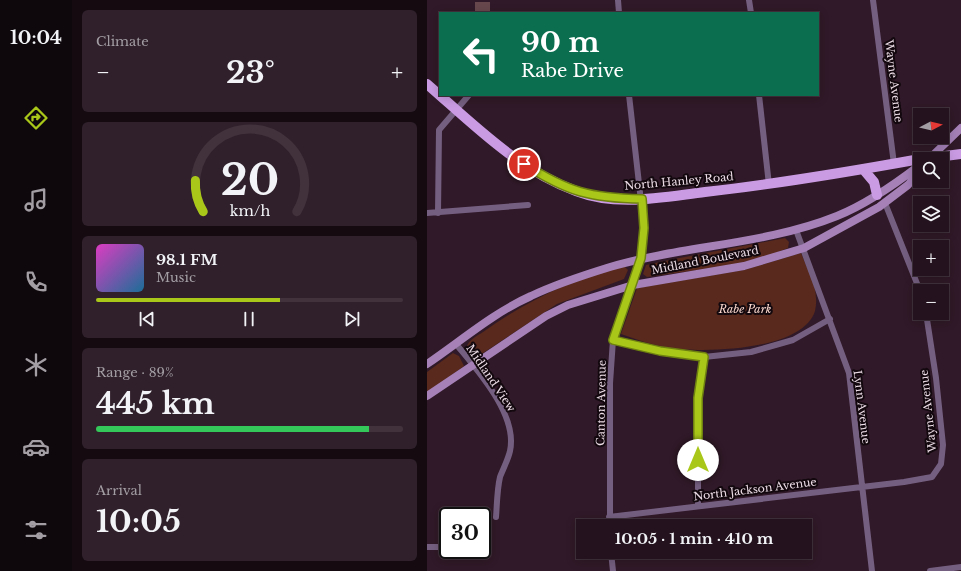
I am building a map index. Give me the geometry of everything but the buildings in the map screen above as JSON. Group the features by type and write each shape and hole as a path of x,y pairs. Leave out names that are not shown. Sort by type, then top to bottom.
{"main road":[{"name":"North Hanley Road","path":"427,84 439,94"},
{"name":"North Hanley Road","path":"441,96 512,156 548,179 578,192 606,198 642,199 769,185 913,161"},
{"path":"934,152 961,128"},
{"name":"North Hanley Road","path":"949,156 961,154"},
{"path":"863,169 874,182 877,195"},
{"name":"Midland Boulevard","path":"427,364 491,319 530,296 608,267 641,258 753,239 796,230 838,216 877,195 913,171"},
{"name":"Midland Boulevard","path":"427,396 473,364 561,308 599,294 633,285 744,266 803,248 842,228 885,203 908,186 913,180"}],"street":[{"path":"618,0 619,12"},
{"path":"749,0 751,12"},
{"name":"Wayne Avenue","path":"873,0 895,164"},
{"path":"438,213 439,130 468,96"},
{"name":"Canton Avenue","path":"609,517 610,383 613,340 641,258 644,228 642,199 629,96"},
{"path":"759,96 769,185"},
{"path":"885,203 917,284"},
{"path":"427,213 528,205"},
{"name":"Lynn Avenue","path":"796,230 849,373 861,487 872,571"},
{"path":"613,340 660,351 704,357 751,352 793,340 830,319"},
{"name":"Wayne Avenue","path":"904,482 932,477 941,464 943,458 936,378 927,320"},
{"name":"Midland View","path":"456,344 473,364 501,407 510,427 510,452 500,478 496,517"},
{"path":"698,506 698,398 704,357"},
{"name":"North Jackson Avenue","path":"609,517 904,482"},
{"path":"427,547 439,547"},
{"path":"612,559 613,571"},
{"path":"930,571 961,567"}],"green space":[{"path":"785,238 789,242 788,248 754,260 719,267 647,277 643,274 646,265"},
{"name":"Rabe Park","path":"801,253 813,281 816,303 815,311 807,324 792,334 773,342 728,349 705,350 670,348 621,334 637,288 744,270"},
{"path":"624,266 628,270 624,279 557,304 477,357 472,356 467,349 470,341 475,337 499,321 550,292 586,277"},
{"path":"453,353 459,356 464,366 427,393 427,372"}],"route":[{"path":"524,164 548,179 578,192 606,198 642,199 644,228 641,258 613,340 660,351 704,357 698,398 698,460"}]}
